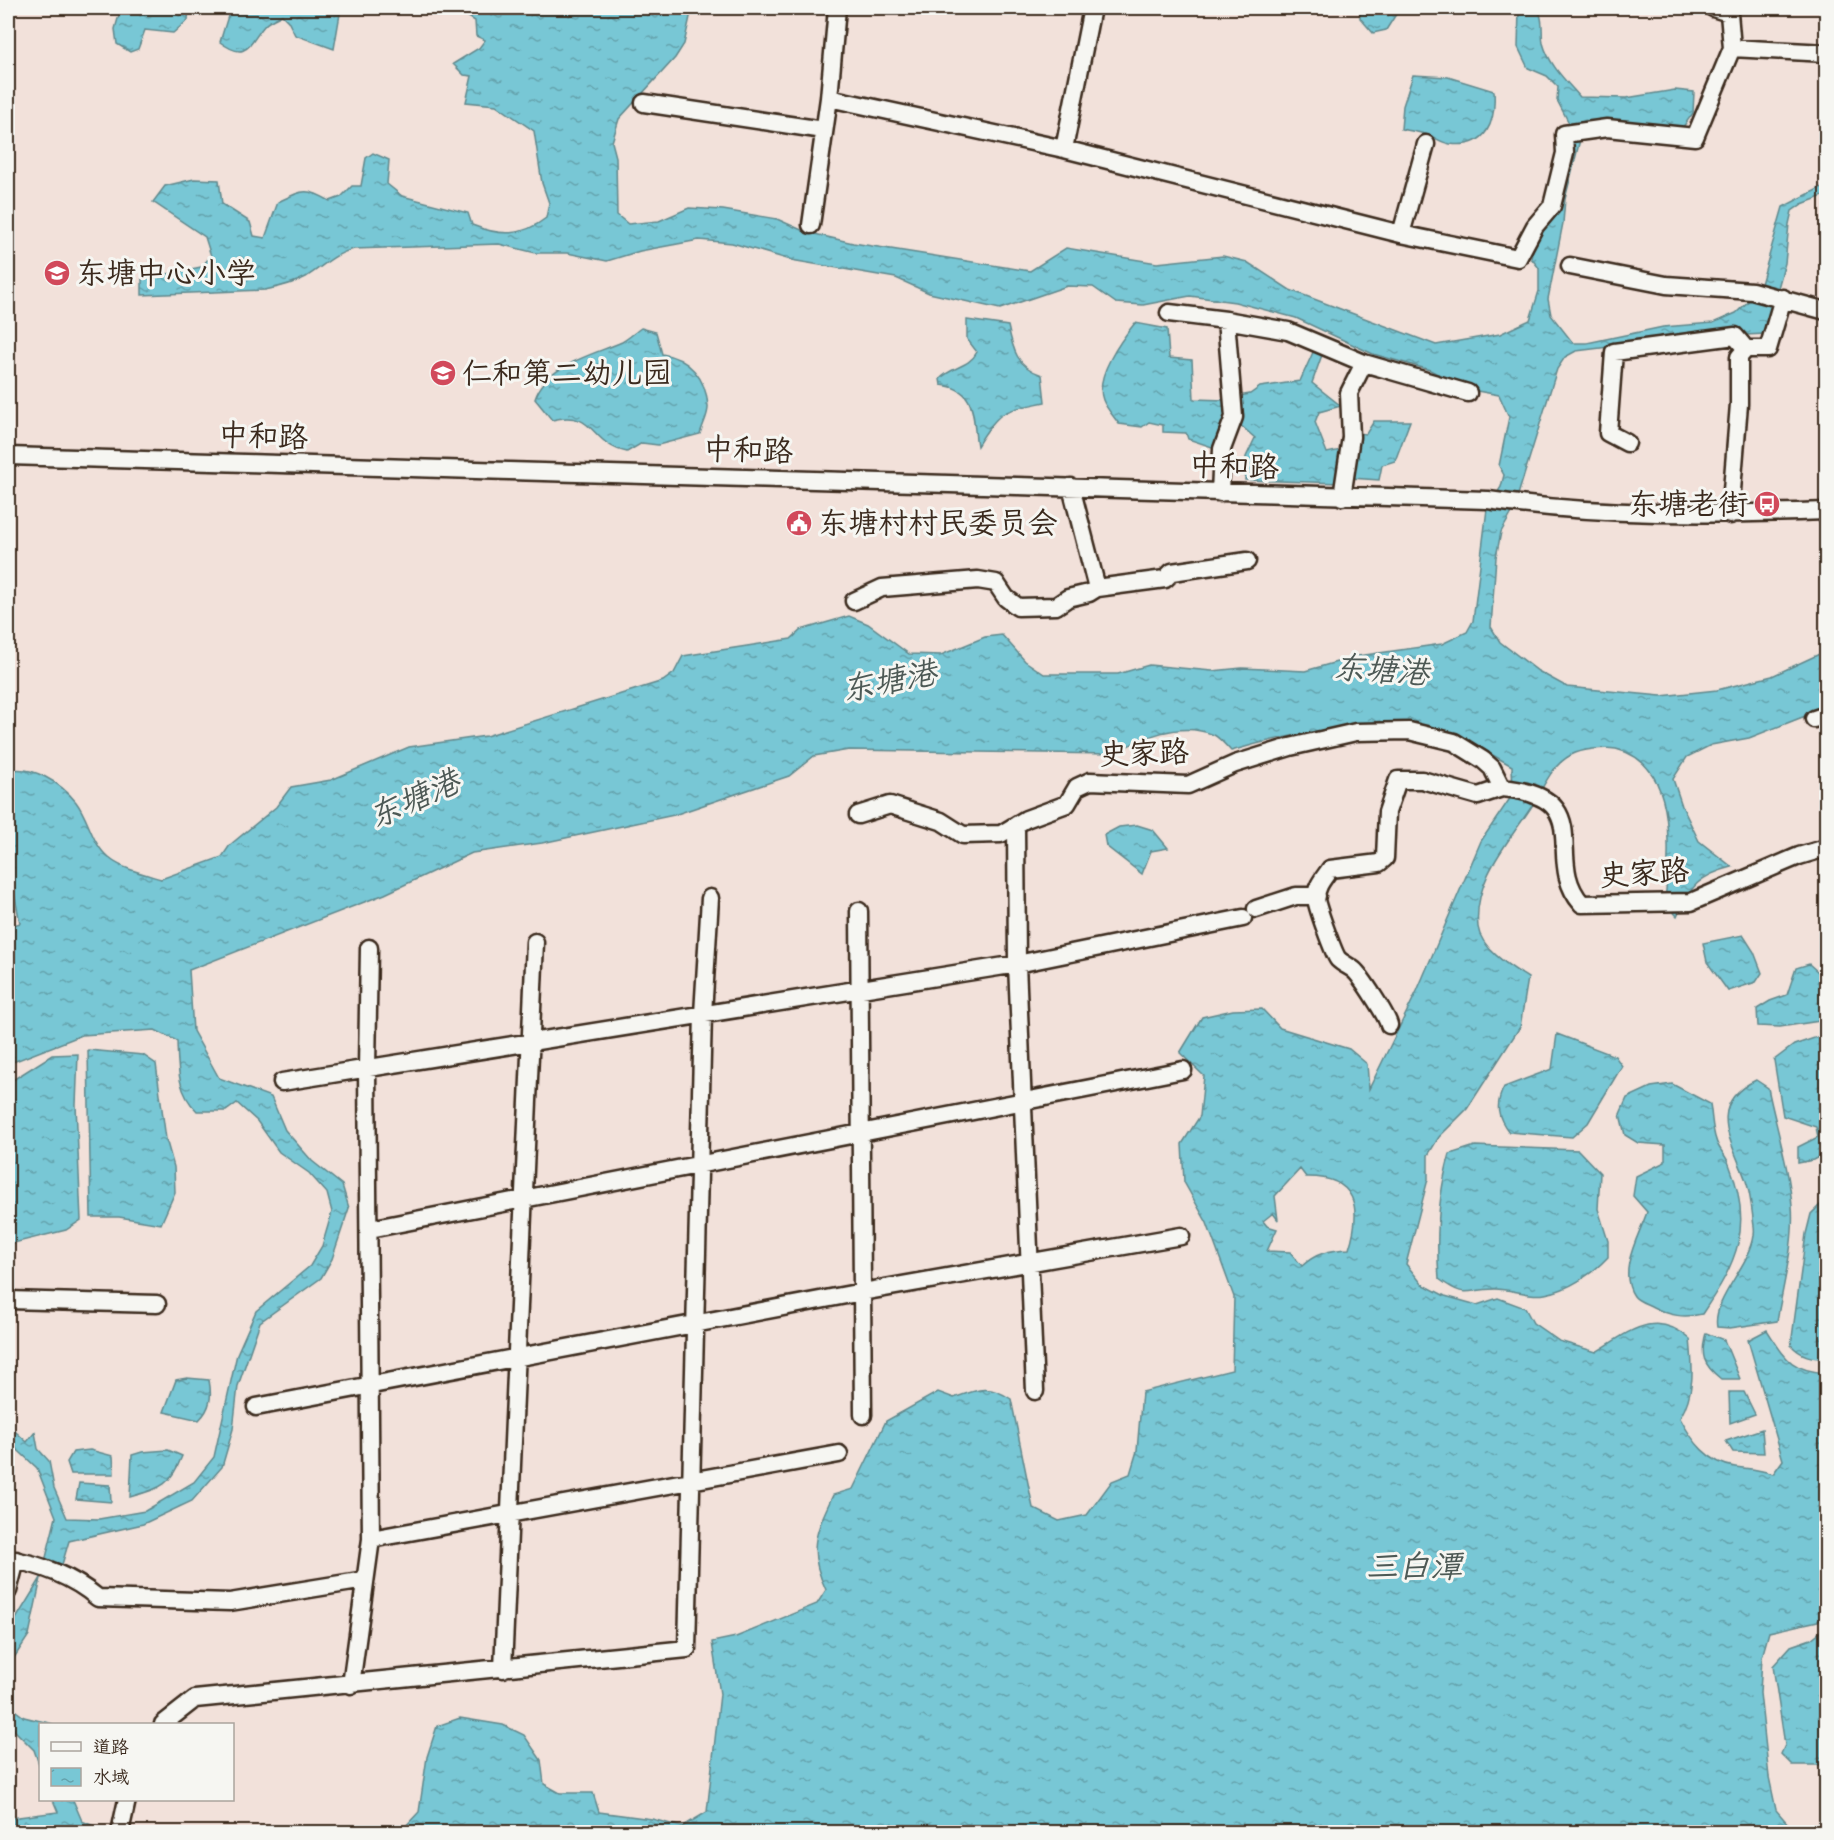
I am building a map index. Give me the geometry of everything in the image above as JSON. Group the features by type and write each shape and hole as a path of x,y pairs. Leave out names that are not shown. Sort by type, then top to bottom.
{"street":[{"path":"811,225 829,98 837,8"},
{"path":"1064,149 1092,8"},
{"path":"829,98 1064,149 1401,234 1518,258 1535,226 1552,206 1565,153 1564,134 1606,128 1695,137 1732,48 1729,13 1713,8"},
{"path":"1732,48 1827,53"},
{"path":"644,103 823,130"},
{"path":"1401,234 1426,144"},
{"path":"1570,266 1666,285 1752,291 1827,311"},
{"path":"1783,298 1768,349 1746,349 1739,357 1739,404 1730,515 1827,511"},
{"path":"1169,313 1226,320 1288,332 1364,363 1468,393"},
{"path":"1220,493 1221,449 1234,417 1226,320"},
{"path":"1626,443 1608,433 1614,352 1735,336 1746,349"},
{"path":"1342,497 1351,437 1349,393 1364,363"},
{"name":"中和路","path":"8,456 1488,500 1526,506 1730,515"},
{"path":"1071,487 1097,588"},
{"path":"854,601 882,588 978,580 996,583 1006,598 1018,608 1056,606 1068,597 1089,593 1097,588 1165,579 1172,572 1247,561"},
{"name":"史家路","path":"858,815 890,805 941,821 963,835 1001,834 1016,825 1067,804 1077,787 1090,781 1188,785 1235,764 1356,732 1409,731 1454,742 1492,768 1502,788"},
{"name":"史家路","path":"1317,896 1318,886 1330,869 1379,863 1385,858 1387,812 1398,780 1422,780 1478,796 1502,788 1513,789 1551,802 1564,820 1571,891 1582,904 1691,902 1799,856 1827,848"},
{"path":"1016,825 1017,964 1035,1391"},
{"path":"282,1082 1017,964 1249,913 1296,896 1317,896 1331,947 1339,960 1362,979 1366,989 1386,1014 1389,1025"},
{"path":"165,1723 195,1699 351,1685 687,1649 703,1014 710,898"},
{"path":"860,911 863,1415"},
{"path":"503,1669 526,1198 535,942"},
{"path":"351,1685 371,1539 367,1068 369,948"},
{"path":"370,1229 1183,1070"},
{"path":"256,1407 862,1292 1181,1236"},
{"path":"8,1300 157,1304"},
{"path":"371,1539 839,1454"},
{"path":"8,1591 12,1560 29,1562 82,1585 98,1598 230,1602 365,1580"},
{"path":"120,1833 127,1801"}],"water":[{"path":"121,8 189,8 188,20 173,33 145,30 138,49 130,52 117,44 115,29"},
{"path":"228,8 341,8 334,49 295,35 282,15 265,25 247,48 237,51 229,48 220,42 228,16"},
{"path":"463,8 692,8 684,44 675,58 619,119 612,142 616,157 617,215 628,224 659,221 689,208 723,210 777,219 806,232 853,243 1030,271 1066,248 1157,263 1223,256 1247,262 1290,290 1436,345 1500,334 1530,320 1539,291 1539,268 1531,258 1537,233 1553,216 1569,123 1557,100 1558,87 1547,76 1528,68 1518,47 1519,9 1539,11 1543,43 1549,58 1580,97 1626,98 1675,90 1694,92 1693,113 1683,127 1606,119 1584,124 1565,199 1563,223 1548,299 1551,315 1573,343 1587,343 1663,327 1713,323 1736,313 1759,291 1783,207 1826,185 1826,195 1802,204 1792,211 1785,263 1765,334 1683,338 1576,351 1565,357 1557,369 1513,511 1501,532 1496,557 1491,627 1500,642 1538,671 1567,687 1661,696 1717,690 1772,676 1826,651 1826,708 1749,738 1711,745 1687,757 1673,779 1682,806 1699,841 1732,867 1712,874 1697,883 1677,916 1665,903 1668,860 1666,813 1660,791 1651,772 1636,758 1616,749 1605,748 1571,755 1552,772 1494,864 1486,879 1478,910 1478,927 1485,943 1498,957 1528,978 1520,1027 1467,1109 1439,1137 1428,1155 1428,1179 1406,1264 1422,1284 1445,1296 1477,1305 1498,1298 1525,1308 1533,1323 1559,1341 1596,1352 1642,1326 1665,1325 1677,1330 1690,1339 1692,1360 1691,1389 1680,1418 1702,1450 1725,1465 1773,1474 1783,1460 1748,1340 1767,1330 1790,1361 1804,1369 1826,1373 1826,1615 1822,1620 1769,1632 1762,1657 1760,1693 1769,1777 1776,1810 1795,1832 394,1832 402,1830 419,1812 427,1757 437,1726 460,1718 503,1725 524,1735 541,1760 544,1784 560,1793 593,1793 599,1812 652,1819 682,1827 707,1812 720,1694 712,1642 736,1637 817,1604 826,1590 820,1576 815,1552 822,1520 833,1495 853,1489 886,1421 938,1392 954,1398 983,1390 1003,1394 1011,1399 1033,1508 1059,1521 1087,1515 1112,1481 1130,1474 1137,1451 1142,1392 1232,1370 1234,1297 1207,1223 1184,1182 1182,1144 1200,1116 1204,1076 1180,1053 1202,1017 1233,1010 1262,1009 1280,1028 1349,1049 1367,1064 1369,1089 1417,991 1481,841 1513,794 1512,766 1459,737 1428,728 1371,725 1341,728 1281,738 1231,751 1214,735 1188,729 1148,737 1112,754 849,750 814,756 789,776 674,815 542,843 472,853 385,894 189,970 193,1031 219,1078 271,1097 285,1130 312,1161 342,1185 349,1208 332,1259 321,1278 260,1322 238,1386 233,1429 222,1467 192,1501 143,1524 69,1541 61,1568 41,1578 56,1517 37,1468 8,1441 8,1425 27,1442 35,1432 38,1449 49,1461 54,1488 67,1518 99,1519 145,1511 194,1482 214,1457 237,1354 256,1311 310,1266 322,1246 332,1212 327,1193 309,1173 279,1152 257,1121 237,1103 226,1111 197,1111 190,1104 182,1087 178,1070 177,1041 155,1030 82,1035 8,1064 8,927 20,923 8,862 8,771 26,770 54,782 76,802 98,845 109,858 127,868 161,879 222,857 230,845 276,807 291,787 331,780 409,747 486,736 663,681 674,673 683,656 791,639 801,630 849,616 868,624 909,654 941,655 985,637 1002,635 1025,661 1044,674 1118,674 1149,665 1212,671 1242,668 1305,671 1358,656 1442,644 1467,632 1473,621 1487,509 1501,487 1504,475 1499,466 1509,417 1499,395 1466,389 1430,370 1373,354 1296,318 1235,302 1190,296 1143,305 1116,303 1093,287 1067,286 1000,309 929,293 896,278 791,260 732,243 699,240 640,251 607,261 567,253 536,253 499,244 354,249 334,257 301,279 271,289 142,295 142,279 201,267 211,256 205,237 153,202 165,186 194,179 219,180 222,204 250,222 254,236 265,238 278,202 304,192 310,192 330,201 341,197 352,186 361,186 366,158 373,153 389,160 387,184 402,196 468,213 472,225 501,233 528,229 537,224 546,218 549,203 542,183 534,131 496,105 466,102 472,76 464,75 453,64 479,48 485,40 476,36 475,21 462,13","holes":["1300,1169 1306,1177 1323,1178 1336,1182 1345,1189 1355,1208 1355,1220 1349,1249 1324,1253 1302,1266 1290,1252 1267,1251 1277,1229 1267,1226 1263,1221 1273,1213 1278,1220 1275,1196"]},
{"path":"1360,8 1400,8 1386,30 1373,33 1360,18"},
{"path":"1413,75 1448,77 1494,91 1493,113 1487,131 1481,138 1463,144 1447,143 1425,134 1401,129 1403,106"},
{"path":"967,320 1008,326 1014,350 1022,362 1034,372 1042,375 1045,402 1020,407 1004,414 991,425 977,446 973,415 967,398 962,392 941,385 940,379 970,361 977,352 967,339"},
{"path":"1135,323 1167,329 1169,358 1192,360 1194,399 1225,400 1227,414 1225,432 1212,447 1188,439 1186,433 1163,432 1163,425 1149,422 1142,427 1119,424 1106,406 1101,391 1105,370 1116,349"},
{"path":"641,328 656,332 662,354 672,356 688,365 700,378 707,396 708,409 700,434 658,445 642,443 627,452 605,442 585,423 577,419 552,420 535,399 549,378 572,363 622,342"},
{"path":"1314,350 1323,352 1312,383 1341,406 1319,412 1315,422 1327,453 1346,449 1340,483 1245,480 1246,457 1255,438 1239,424 1239,396 1250,394 1260,387 1300,381"},
{"path":"1374,421 1410,421 1395,461 1382,465 1379,480 1351,478 1358,433 1366,434"},
{"path":"1137,825 1153,830 1168,848 1151,851 1142,874 1106,846 1104,835 1119,827"},
{"path":"1743,935 1754,952 1762,973 1756,982 1728,991 1707,962 1703,943"},
{"path":"1809,964 1826,979 1826,1020 1780,1027 1758,1026 1757,1009 1787,995 1796,968"},
{"path":"1557,1034 1615,1056 1622,1066 1588,1123 1572,1137 1509,1132 1502,1121 1498,1105 1504,1087 1552,1069"},
{"path":"1826,1034 1826,1153 1813,1160 1798,1163 1798,1147 1818,1137 1816,1127 1783,1116 1774,1060 1794,1045"},
{"path":"88,1050 143,1055 156,1064 166,1139 174,1167 175,1192 161,1224 119,1217 91,1217"},
{"path":"78,1054 76,1105 81,1220 66,1230 10,1244 8,1240 8,1083 52,1055"},
{"path":"1756,1080 1768,1088 1788,1177 1792,1206 1792,1234 1788,1264 1777,1321 1730,1328 1717,1327 1717,1315 1721,1303 1743,1264 1754,1238 1749,1192 1730,1139 1727,1113 1731,1101 1740,1090"},
{"path":"1672,1084 1710,1104 1715,1136 1729,1164 1740,1207 1741,1225 1733,1260 1702,1314 1689,1316 1665,1312 1638,1299 1629,1286 1628,1276 1631,1254 1647,1212 1633,1196 1636,1176 1665,1162 1665,1145 1638,1143 1625,1135 1620,1114 1627,1098 1651,1087"},
{"path":"1475,1146 1578,1150 1600,1173 1598,1209 1608,1241 1608,1257 1580,1280 1563,1289 1545,1294 1495,1289 1467,1292 1455,1289 1439,1279 1439,1216 1450,1154"},
{"path":"1826,1199 1826,1357 1816,1358 1803,1354 1791,1345 1806,1234 1811,1214"},
{"path":"1706,1333 1724,1340 1740,1379 1721,1379 1710,1369 1703,1354"},
{"path":"187,1378 209,1380 210,1402 199,1420 164,1412 176,1380"},
{"path":"1729,1392 1744,1392 1755,1414 1730,1423"},
{"path":"1762,1429 1764,1453 1733,1452 1726,1441"},
{"path":"90,1450 113,1456 114,1474 71,1474 67,1462 73,1452"},
{"path":"168,1450 182,1456 173,1474 163,1485 130,1497 132,1455"},
{"path":"79,1483 110,1485 111,1502 76,1499"},
{"path":"41,1578 29,1635 8,1667 8,1632"},
{"path":"1826,1627 1826,1765 1792,1765 1781,1754 1785,1745 1773,1666 1791,1646 1811,1639"},
{"path":"8,1705 24,1717 49,1723 39,1723 39,1764 34,1750 8,1724"},
{"path":"53,1801 73,1801 82,1821 107,1832 8,1832 11,1818 58,1812"}],"place":[{"name":"东塘中心小学","path":"57,273"},
{"name":"仁和第二幼儿园","path":"443,373"},
{"name":"东塘老街","path":"1767,504"},
{"name":"东塘村村民委员会","path":"799,523"}],"water label":[{"name":"东塘港","path":"1381,670"},
{"name":"东塘港","path":"889,681"},
{"name":"东塘港","path":"414,799"},
{"name":"三白潭","path":"1414,1566"}]}
